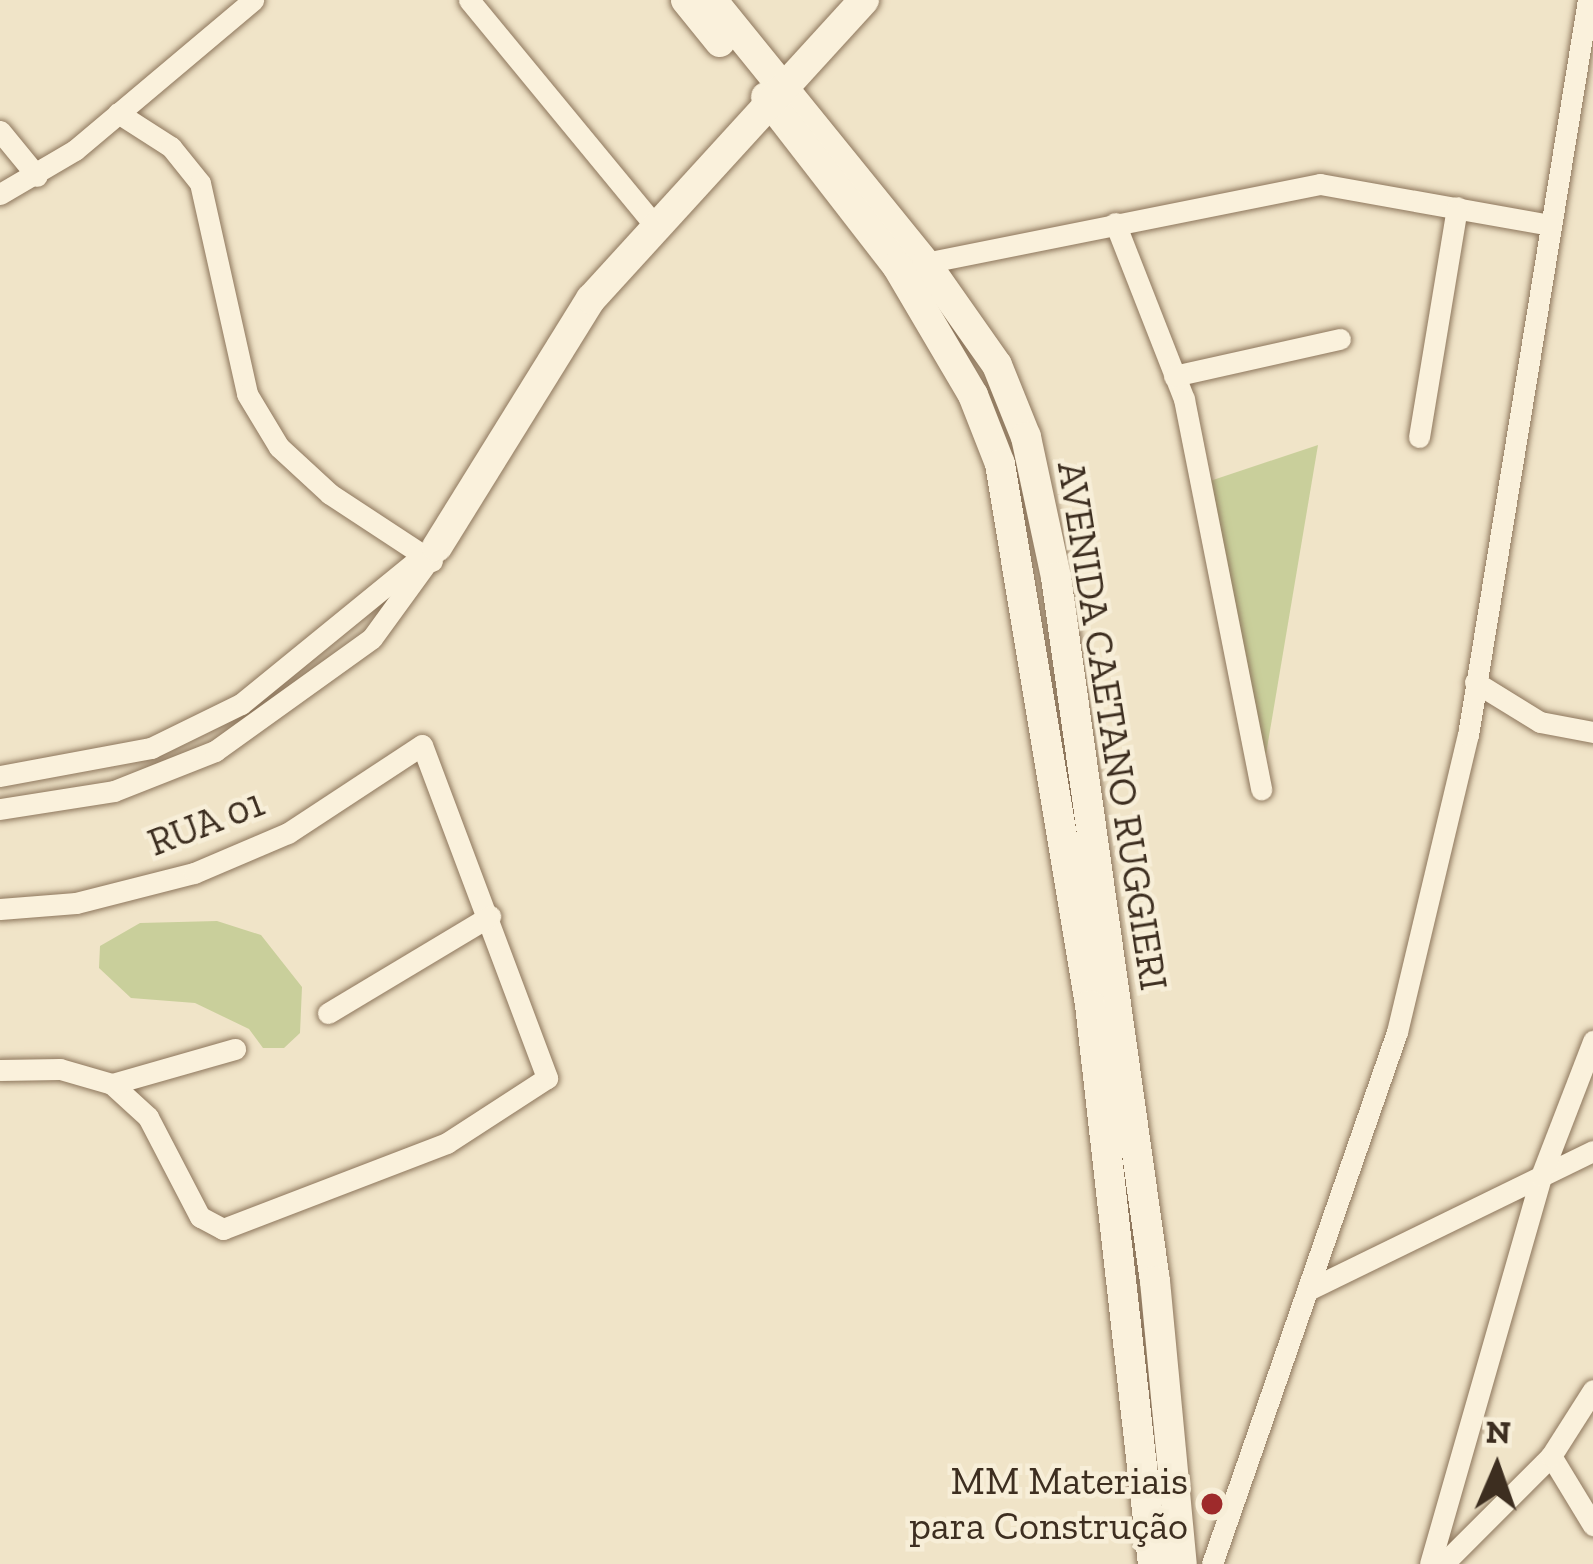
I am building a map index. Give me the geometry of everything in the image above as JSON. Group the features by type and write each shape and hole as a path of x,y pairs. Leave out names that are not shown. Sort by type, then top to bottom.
{"main road":[{"name":"AVENIDA CAETANO RUGGIERI","path":"686,0 779,96"},
{"name":"AVENIDA CAETANO RUGGIERI","path":"712,0 779,96 998,365 1026,437 1056,577 1156,1281 1182,1564"},
{"path":"431,554 591,298 864,0"},
{"name":"AVENIDA CAETANO RUGGIERI","path":"912,265 1000,464 1090,1005 1153,1564"}],"street":[{"path":"0,194 37,176 254,0"},
{"path":"469,0 657,228"},
{"path":"1211,1560 1397,1032 1474,682 1550,225 1584,101 1588,0"},
{"path":"118,113 171,147 200,182 248,394 279,447 331,494 431,554"},
{"path":"2,136 37,176"},
{"path":"912,265 1320,184 1550,225"},
{"path":"1420,437 1457,207"},
{"path":"1115,223 1174,376 1261,789"},
{"path":"1174,376 1340,339"},
{"path":"0,776 151,748 241,704 431,554"},
{"path":"0,809 114,791 215,751 372,638 431,554"},
{"path":"1474,682 1540,722 1593,732"},
{"name":"RUA 01","path":"0,909 76,903 194,873 288,833 415,746 426,747 490,916"},
{"path":"0,1070 60,1069 112,1084 148,1117 209,1224 237,1228 356,1184 547,1081 490,916 328,1012"},
{"path":"1430,1564 1541,1176 1593,1041"},
{"path":"112,1084 235,1048"},
{"path":"1308,1290 1593,1151"},
{"path":"1443,1564 1551,1456 1593,1390"},
{"path":"1551,1456 1593,1526"}],"green space":[{"path":"1318,445 1263,772 1210,481"},
{"path":"217,921 261,935 302,987 300,1033 284,1048 263,1048 249,1029 195,1003 131,998 99,968 100,946 140,923"}],"place":[{"name":"MM Materiais para Construção","path":"1212,1504"}]}
